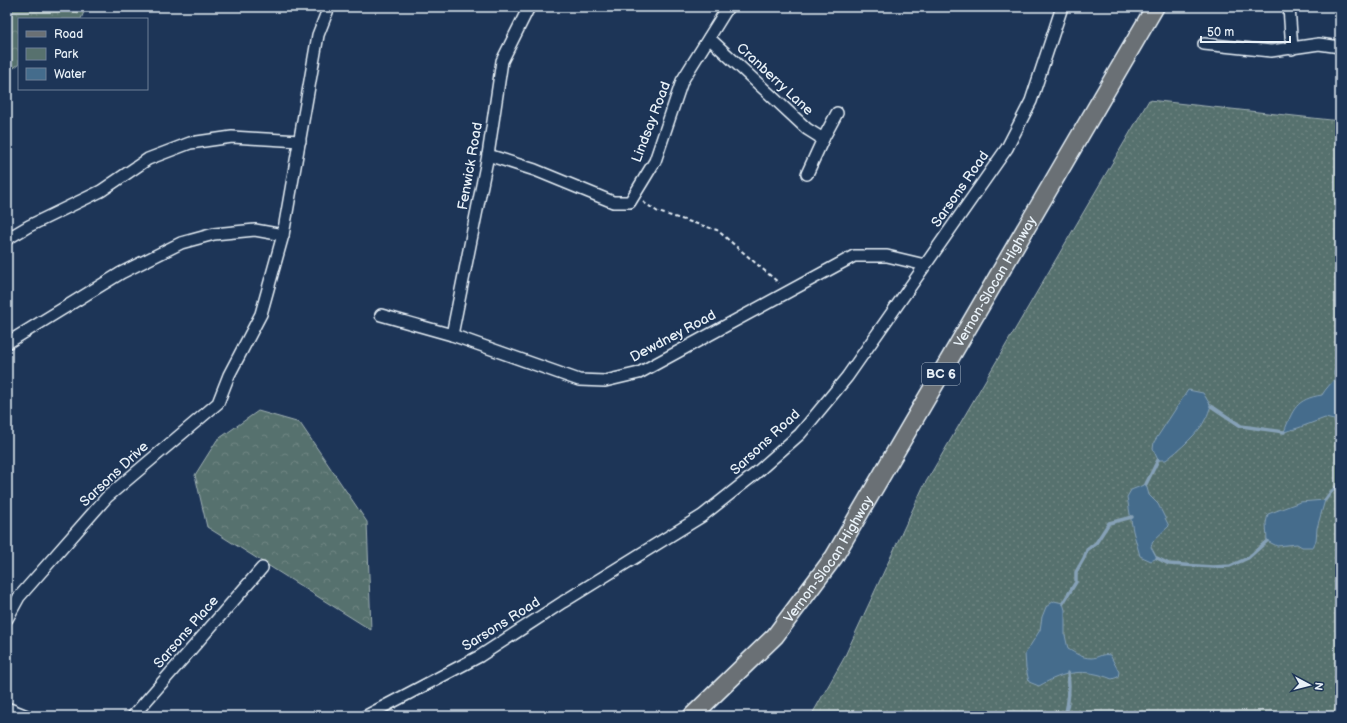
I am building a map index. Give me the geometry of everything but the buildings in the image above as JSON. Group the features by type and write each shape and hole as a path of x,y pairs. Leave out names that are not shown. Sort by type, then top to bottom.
{"main road":[{"name":"Vernon-Slocan Highway","path":"692,716 775,636 834,557 1155,7"}],"street":[{"name":"Sarsons Drive","path":"7,619 19,596 107,498 218,402 229,375 260,314 283,235 318,35 329,7"},
{"name":"Fenwick Road","path":"452,335 488,155 502,61 529,7"},
{"name":"Lindsay Road","path":"630,202 655,161 682,81 728,7"},
{"name":"Sarsons Road","path":"366,716 480,656 563,602 702,516 755,474 800,434 847,377 1007,148 1031,101 1062,7"},
{"path":"1289,7 1292,49"},
{"name":"Cranberry Lane","path":"709,38 807,129 823,139"},
{"path":"1204,44 1271,51 1319,44 1340,47"},
{"name":"Cranberry Lane","path":"807,174 837,113"},
{"path":"7,239 29,226 101,191 148,159 190,143 232,137 300,142"},
{"path":"488,155 535,170 614,202 630,202"},
{"path":"7,343 121,273 181,243 214,234 255,230 283,235"},
{"name":"Dewdney Road","path":"380,315 452,335 579,380 605,382 639,373 854,256 887,256 925,265"},
{"name":"Sarsons Place","path":"133,716 262,568"},
{"path":"7,708 27,716"}],"path":[{"path":"630,202 643,202 658,212 717,230 789,291"}],"green space":[{"path":"7,7 86,7 81,18 18,18 18,65 7,73"},
{"path":"1149,100 1340,121 1340,716 811,716 843,660 923,487"},
{"path":"258,411 300,423 367,522 371,630 207,527 195,475 217,440"}],"water":[{"path":"1340,354 1340,425 1334,420 1325,418 1284,432 1293,411 1297,406 1306,399 1322,395 1335,378 1334,372"},
{"path":"1188,390 1203,393 1211,406 1203,423 1194,435 1166,460 1158,460 1153,449 1154,442"},
{"path":"1146,484 1149,495 1158,504 1169,526 1153,541 1151,547 1157,558 1151,561 1140,556 1133,531 1127,497 1131,490"},
{"path":"1325,500 1317,528 1316,541 1313,547 1302,547 1297,544 1277,546 1267,541 1266,523 1268,514 1300,502"},
{"path":"1054,601 1063,603 1065,610 1065,635 1068,649 1088,658 1110,655 1119,672 1118,677 1112,679 1083,672 1066,674 1039,686 1029,682 1025,654 1040,630 1042,617 1046,607"}],"waterway":[{"path":"1211,406 1241,426 1284,432"},
{"path":"1146,484 1158,460"},
{"path":"1325,500 1340,484"},
{"path":"1063,603 1076,582 1076,572 1087,550 1096,543 1109,523 1132,517"},
{"path":"1157,558 1169,564 1213,567 1230,566 1248,558 1267,541"},
{"path":"1065,716 1069,695 1068,673"}]}
